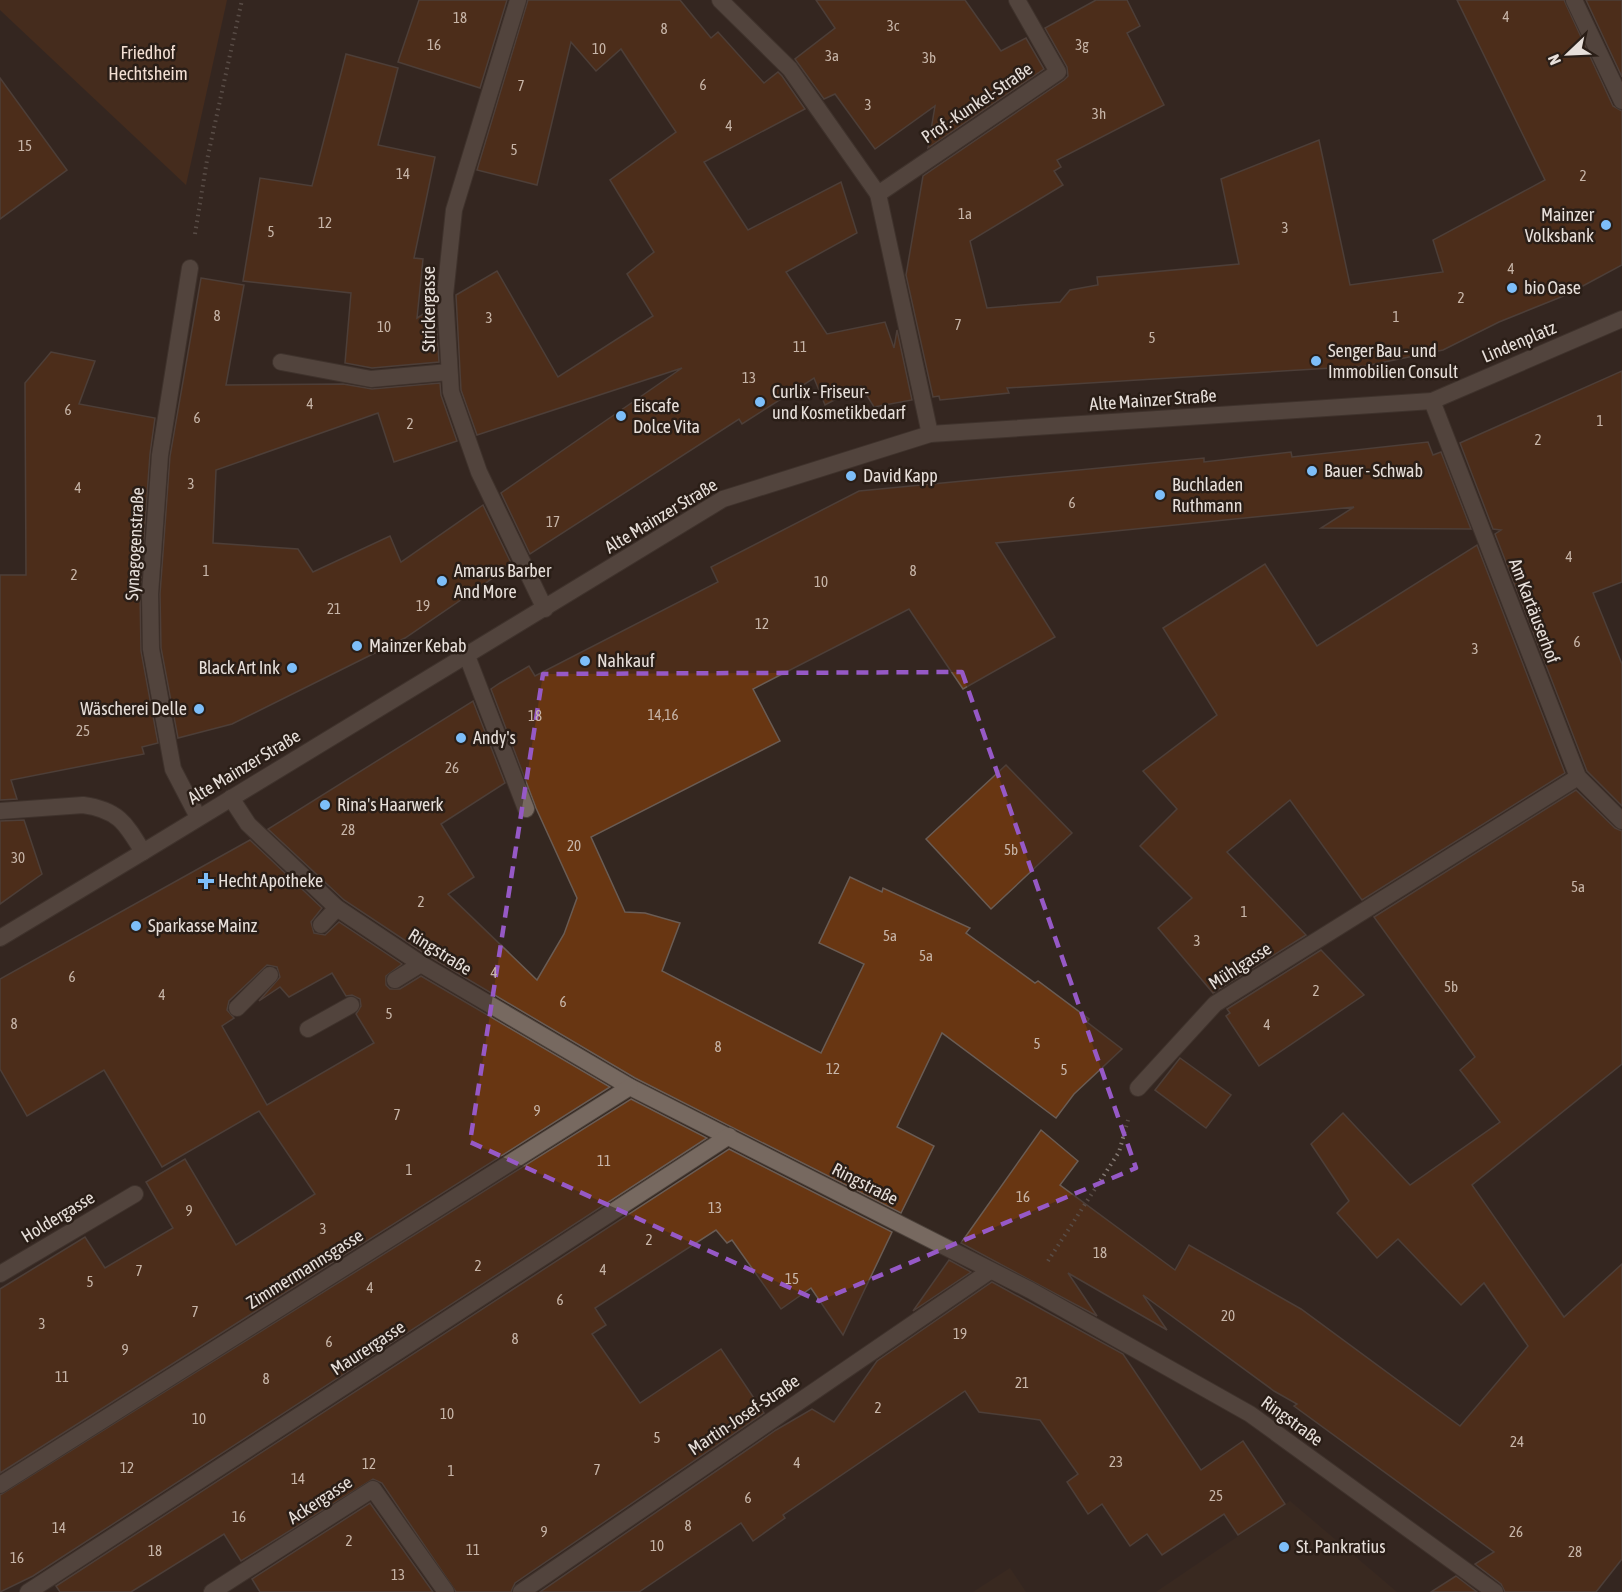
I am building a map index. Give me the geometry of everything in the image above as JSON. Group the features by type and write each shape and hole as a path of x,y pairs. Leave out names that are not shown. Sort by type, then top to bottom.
{"street":[{"name":"Strickergasse","path":"518,0 454,210 445,294 451,392 479,472 544,609"},
{"path":"720,0 790,69 878,194 930,434"},
{"name":"Prof.-Kunkel-Straße","path":"878,194 1058,72 1017,0"},
{"path":"1574,0 1622,101"},
{"name":"Synagogenstraße","path":"190,268 160,455 150,594 151,649 173,769 198,817"},
{"name":"Lindenplatz","path":"1432,401 1622,319"},
{"path":"281,362 371,379 449,372"},
{"name":"Alte Mainzer Straße","path":"0,938 723,499 930,434 1432,401"},
{"name":"Am Kartäuserhof","path":"1432,401 1578,777 1622,821"},
{"path":"466,656 526,809"},
{"name":"Mühlgasse","path":"1138,1088 1215,1004 1578,777"},
{"name":"Ringstraße","path":"231,798 248,824 338,908 421,964 630,1087 1029,1290 1250,1414 1495,1592"},
{"path":"0,811 97,806 118,816 144,852"},
{"path":"321,925 338,908"},
{"path":"395,980 421,964"},
{"path":"237,1008 270,975"},
{"path":"308,1029 351,1005"},
{"name":"Zimmermannsgasse","path":"0,1485 630,1087"},
{"name":"Maurergasse","path":"28,1592 729,1136"},
{"name":"Holdergasse","path":"0,1274 135,1194"},
{"name":"Martin-Josef-Straße","path":"520,1592 990,1271"},
{"name":"Ackergasse","path":"212,1592 373,1490 446,1592"}],"path":[{"path":"190,268 207,160 242,0"},
{"path":"1029,1290 1119,1152 1138,1088"}],"highlighted area":[{"path":"962,672 1136,1168 819,1301 470,1142 543,674"}],"shaded area":[{"name":"St. Pankratius","path":"1290,1501 1397,1592 1156,1592"},
{"path":"1010,1568 1026,1592 973,1592"}],"green space":[{"name":"Friedhof Hechtsheim","path":"0,0 227,0 186,185 0,10"}],"building":[{"path":"419,0 507,0 480,88 398,62"},
{"path":"528,0 680,0 711,38 718,32 764,83 778,72 782,76 805,109 704,162 748,230 841,182 857,233 786,272 827,334 885,322 894,348 897,330 912,400 874,407 861,386 825,405 814,378 742,424 739,419 530,554 501,493 682,368 477,435 461,390 456,295 497,271 558,377 653,316 627,274 654,252 610,180 676,132 621,49 596,71 571,42 537,185 477,170"},
{"path":"816,0 965,0 1001,51 1026,38 1044,69 928,148 935,106 875,149 835,94 824,99 795,59 835,28"},
{"path":"1096,0 1127,0 1140,26 1127,33 1164,105 1057,160 1061,167 1054,171 1063,185 970,241 987,308 1060,302 1070,290 1098,285 1097,277 1239,264 1221,179 1319,140 1350,285 1443,272 1433,240 1545,180 1457,0 1564,0 1613,106 1622,111 1622,265 1566,295 1499,322 1443,350 1365,366 1007,388 1009,393 940,400 939,396 933,397 906,275 923,176 1068,76 1067,67 1045,28"},
{"path":"1586,0 1622,0 1622,77"},
{"path":"346,54 398,68 378,145 435,157 414,258 423,259 417,318 435,307 439,362 372,368 345,363 351,293 243,281 260,178 312,186"},
{"path":"0,78 67,170 0,219"},
{"path":"201,278 244,285 226,385 343,384 372,389 440,383 441,395 457,441 394,462 378,413 216,470 213,543 298,549 313,572 390,536 401,562 483,505 512,565 405,638 232,724 178,738 161,648 160,594 170,456"},
{"path":"51,352 95,361 79,404 155,418 150,454 140,594 141,651 158,743 142,747 144,754 11,780 17,799 0,800 0,575 26,575 25,383"},
{"path":"1622,371 1622,582 1593,593 1622,664 1622,806 1587,771 1495,534 1501,530 1493,529 1460,443"},
{"path":"1428,442 1433,455 1441,452 1471,529 1321,528 1354,507 996,543 1055,637 963,689 909,609 753,689 780,741 591,837 625,912 645,913 680,923 662,971 821,1053 864,964 819,943 850,877 882,892 883,888 970,928 966,933 1035,983 1038,981 1089,1019 1087,1022 1122,1049 1074,1094 1056,1118 942,1033 897,1127 934,1146 901,1213 635,1078 427,955 344,900 268,829 473,701 505,783 441,824 474,877 448,894 537,980 564,934 577,898 536,808 491,689 500,683 529,666 535,676 718,582 711,567 859,491 1204,458 1204,462 1291,452 1292,457"},
{"path":"1477,545 1565,773 1362,900 1290,800 1227,852 1306,935 1213,993 1158,928 1192,898 1140,846 1177,809 1143,771 1217,715 1163,628 1265,564 1317,646"},
{"path":"1006,765 1072,833 991,909 926,839"},
{"path":"1576,790 1615,828 1622,831 1622,1064 1472,1185 1564,1317 1622,1264 1622,1559 1596,1592 1505,1592 1501,1584 1475,1564 1494,1552 1294,1406 1297,1404 1274,1391 1143,1295 1167,1330 1068,1273 1097,1316 961,1243 1041,1130 1078,1161 1060,1185 1175,1270 1189,1245 1301,1309 1460,1426 1528,1346 1484,1283 1461,1305 1398,1239 1377,1258 1337,1213 1349,1201 1311,1144 1343,1113 1410,1185 1500,1122 1460,1070 1475,1057 1374,917"},
{"path":"24,820 42,874 0,904 0,821"},
{"path":"250,840 322,908 311,922 314,933 325,935 339,922 402,964 386,976 386,985 390,989 400,989 421,976 610,1087 0,1473 0,1289 85,1237 105,1268 173,1228 146,1182 185,1159 236,1245 315,1194 259,1111 162,1167 104,1070 27,1116 0,1069 0,979","holes":["267,965 277,967 280,977 259,1001 280,987 289,997 332,973 346,996 352,995 360,999 361,1006 356,1014 374,1043 267,1105 222,1026 234,1018 227,1010 229,1001"]},
{"path":"1321,950 1364,995 1259,1066 1226,1016 1230,1013 1227,1009"},
{"path":"1180,1058 1231,1095 1206,1128 1155,1090"},
{"path":"631,1099 707,1138 33,1576 0,1592 0,1495"},
{"path":"729,1149 892,1232 843,1335 811,1288 781,1309 732,1240 727,1243 716,1230 595,1308 606,1325 592,1334 640,1403 721,1349 764,1413 515,1583 511,1592 456,1592 382,1483 373,1479 241,1561 224,1534 131,1592 60,1592 56,1586"},
{"path":"949,1260 971,1272 913,1311"},
{"path":"992,1282 1123,1354 1201,1470 1243,1441 1285,1504 1238,1535 1224,1514 1162,1555 1147,1534 1130,1546 1102,1504 1088,1514 1067,1482 1078,1474 1040,1420 979,1412 965,1391 783,1515 785,1518 753,1541 741,1523 639,1592 540,1592 776,1430 812,1409 834,1422 877,1361"},
{"path":"370,1503 433,1592 260,1592 252,1579"},
{"path":"1456,1576 1477,1592 1431,1592"}],"place":[{"name":"Mainzer Volksbank","path":"1606,225"},
{"name":"bio Oase","path":"1512,288"},
{"name":"Senger Bau - und Immobilien Consult","path":"1316,361"},
{"name":"Curlix - Friseur- und Kosmetikbedarf","path":"760,402"},
{"name":"Eiscafe Dolce Vita","path":"621,416"},
{"name":"Bauer - Schwab","path":"1312,471"},
{"name":"David Kapp","path":"851,476"},
{"name":"Buchladen Ruthmann","path":"1160,495"},
{"name":"Amarus Barber And More","path":"442,581"},
{"name":"Mainzer Kebab","path":"357,646"},
{"name":"Nahkauf","path":"585,661"},
{"name":"Black Art Ink","path":"292,668"},
{"name":"Wäscherei Delle","path":"199,709"},
{"name":"Andy's","path":"461,738"},
{"name":"Rina's Haarwerk","path":"325,805"},
{"name":"Hecht Apotheke","path":"206,881"},
{"name":"Sparkasse Mainz","path":"136,926"},
{"name":"St. Pankratius","path":"1284,1547"}]}
